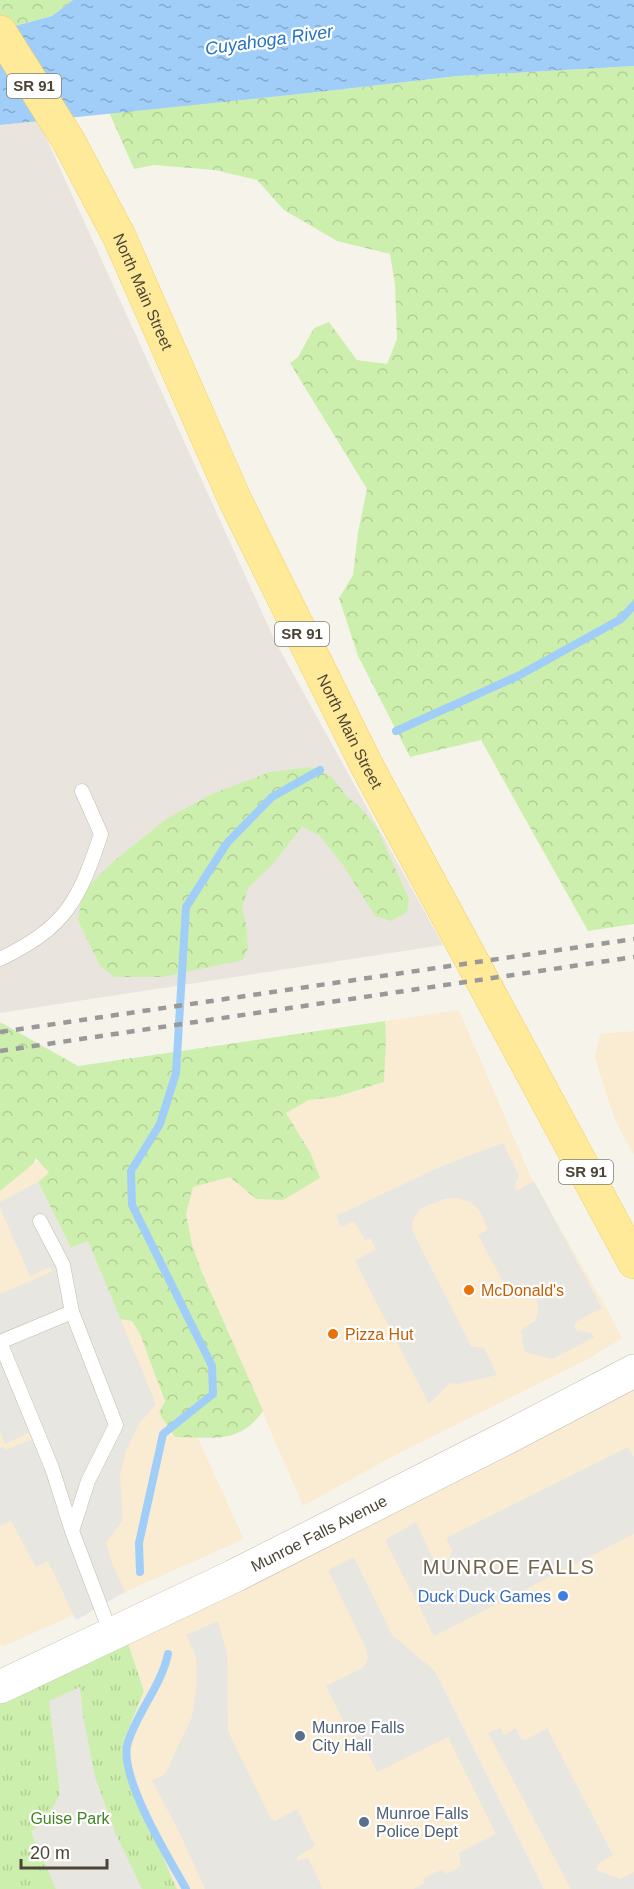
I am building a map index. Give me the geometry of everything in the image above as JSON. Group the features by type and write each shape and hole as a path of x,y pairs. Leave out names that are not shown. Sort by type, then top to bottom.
{"main road":[{"name":"North Main Street","path":"0,32 68,140 118,236 235,500 368,768 634,1262"}],"street":[{"name":"Munroe Falls Avenue","path":"0,1687 234,1576 634,1371"}],"lane":[{"path":"0,959 19,950 46,932 63,917 78,895 101,834 82,791"},
{"path":"40,1221 63,1265 72,1311 116,1425 88,1481 72,1531"},
{"path":"72,1311 0,1342 52,1468 72,1531 111,1634"}],"shaded area":[{"path":"38,120 275,641 443,945 0,1013 0,125"},
{"path":"459,1010 534,1184 622,1338 592,1357 401,1452 303,1506 201,1270 192,1244 186,1214 193,1187 230,1177 256,1199 310,1152 286,1113 309,1100 336,1097 384,1082 385,1021"},
{"path":"634,1031 634,1155 615,1121 595,1058 600,1034"},
{"path":"503,1143 519,1175 514,1188 518,1190 534,1181 602,1308 577,1321 574,1325 576,1330 591,1333 593,1338 552,1359 525,1352 521,1330 535,1321 538,1313 537,1297 532,1289 512,1299 478,1235 488,1229 479,1210 470,1202 457,1198 443,1199 420,1209 413,1220 412,1230 471,1346 484,1348 497,1375 458,1384 450,1383 429,1404 355,1261 376,1249 370,1238 365,1240 354,1221 341,1227 336,1216 442,1166"},
{"path":"66,1150 244,1539 2,1647 0,1643 0,1177"},
{"path":"38,1182 71,1248 88,1241 156,1404 139,1424 126,1451 120,1475 123,1520 106,1543 125,1592 76,1620 48,1561 36,1567 11,1521 0,1526 0,1448 4,1447 6,1450 32,1439 29,1433 5,1444 0,1432 0,1294 53,1271 50,1267 30,1276 0,1208 0,1202"},
{"path":"634,1371 634,1889 177,1889 142,1809 126,1759 124,1740 144,1691 126,1635"},
{"path":"628,1447 634,1457 634,1534 434,1636 385,1540 416,1522 432,1557 446,1561 450,1558 452,1550 446,1538"},
{"path":"354,1557 392,1635 435,1671 544,1889 413,1889 425,1883 423,1879 443,1869 446,1874 461,1866 459,1853 496,1834 448,1737 377,1772 365,1747 359,1750 353,1739 359,1736 356,1732 350,1734 326,1686 364,1667 368,1659 366,1648 328,1570"},
{"path":"218,1621 227,1653 228,1731 271,1819 275,1821 297,1809 315,1846 298,1856 297,1861 308,1858 323,1889 205,1889 152,1780 165,1774 192,1717 197,1683 196,1657 186,1635"},
{"path":"80,1687 95,1777 116,1834 142,1889 56,1889 31,1832 47,1819 60,1794 49,1701"},
{"path":"500,1728 504,1735 516,1728 521,1739 526,1740 547,1728 613,1855 599,1863 596,1870 620,1879 634,1872 634,1889 571,1889 488,1733"}],"green space":[{"path":"0,0 73,0 52,16 0,30"},
{"path":"634,66 634,924 588,931 481,740 410,757 358,656 339,598 353,575 358,532 367,489 290,363 298,357 314,328 329,322 357,360 387,364 397,339 395,284 390,254 337,241 284,210 257,180 214,170 154,165 134,169 109,112 458,76"},
{"path":"310,767 332,777 347,797 361,808 377,828 409,899 407,912 391,921 375,916 343,865 319,835 302,827 271,866 248,888 242,909 246,923 248,948 243,960 163,977 114,977 100,966 78,920 83,891 114,861 166,819 212,794 270,772"},
{"path":"385,1021 384,1082 336,1097 309,1100 286,1113 310,1152 320,1178 283,1200 256,1199 230,1177 193,1187 186,1214 192,1244 201,1270 263,1411 244,1429 224,1437 175,1437 159,1413 165,1401 140,1334 132,1321 120,1319 88,1241 71,1248 38,1182 49,1173 36,1158 33,1164 0,1191 0,1022 78,1066"},
{"name":"Guise Park","path":"123,1628 144,1691 124,1740 126,1759 142,1809 177,1889 0,1889 0,1687"}],"water":[{"name":"Cuyahoga River","path":"73,0 634,0 634,66 458,76 0,125 0,30 52,16"}],"waterway":[{"path":"396,731 518,676 621,619 634,605"},
{"path":"140,1572 139,1543 163,1434 213,1394 212,1366 132,1205 131,1171 160,1124 176,1073 186,907 227,843 272,797 320,770"},
{"path":"168,1654 160,1677 132,1731 128,1742 127,1757 130,1775 146,1816 186,1889"}],"railway":[{"path":"0,1032 634,939"},
{"path":"0,1051 634,957"}],"place":[{"name":"McDonald's","path":"469,1290"},
{"name":"Pizza Hut","path":"333,1334"},
{"name":"Duck Duck Games","path":"563,1596"},
{"name":"Munroe Falls City Hall","path":"300,1736"},
{"name":"Munroe Falls Police Dept","path":"364,1822"}],"district":[{"name":"MUNROE FALLS","path":"509,1567"}]}
